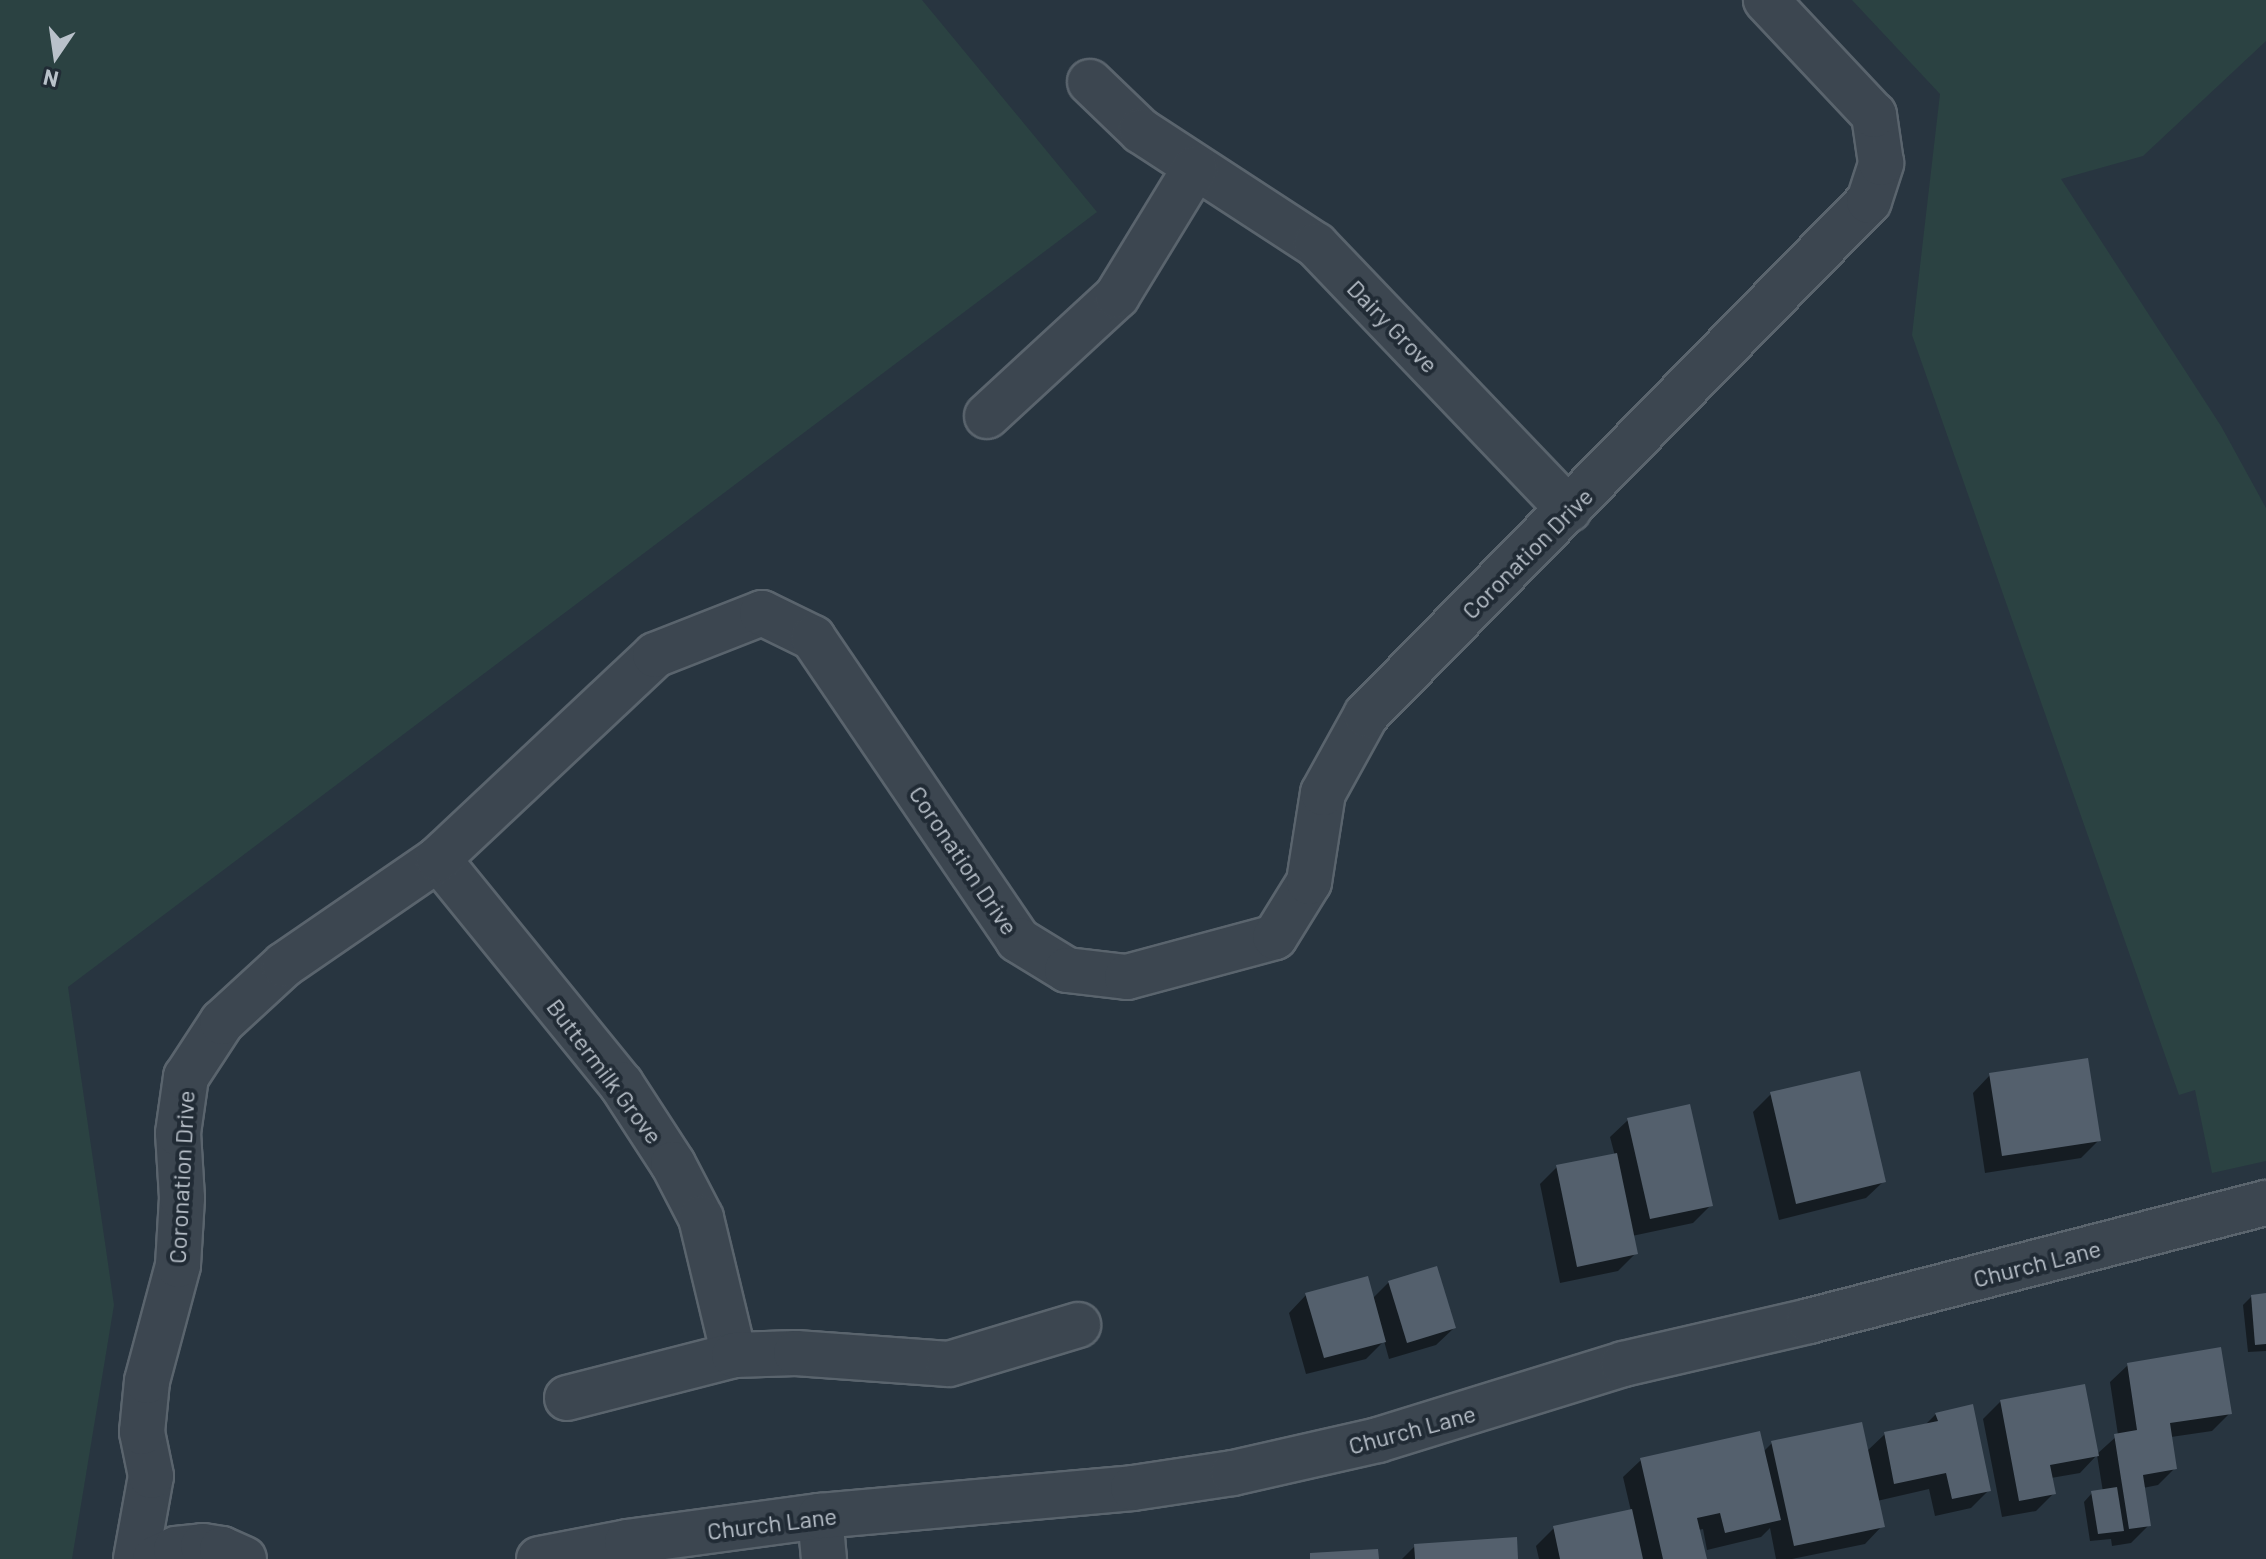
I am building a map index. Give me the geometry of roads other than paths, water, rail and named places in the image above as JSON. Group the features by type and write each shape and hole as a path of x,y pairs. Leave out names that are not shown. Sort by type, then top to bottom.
{"street":[{"name":"Coronation Drive","path":"136,1559 151,1476 142,1432 147,1381 178,1265 182,1198 178,1133 186,1077 222,1022 284,965 438,859 655,655 762,613 813,638 1018,940 1067,970 1127,977 1275,937 1309,882 1323,793 1366,715 1869,201 1881,163 1874,115 1766,0"},
{"name":"Dairy Grove","path":"1090,82 1141,131 1316,245 1569,510"},
{"path":"987,416 1117,296 1195,168"},
{"name":"Buttermilk Grove","path":"438,859 621,1084 673,1164 701,1218 734,1355"},
{"name":"Church Lane","path":"539,1559 627,1542 820,1516 1133,1488 1233,1473 1393,1436 1623,1364 1809,1321 2266,1203"},
{"path":"567,1398 734,1355 796,1353 949,1364 1078,1325"},
{"name":"Coronation Drive","path":"151,1476 235,1555"},
{"path":"820,1516 824,1559"},
{"path":"155,1559 176,1549 235,1555"}]}
